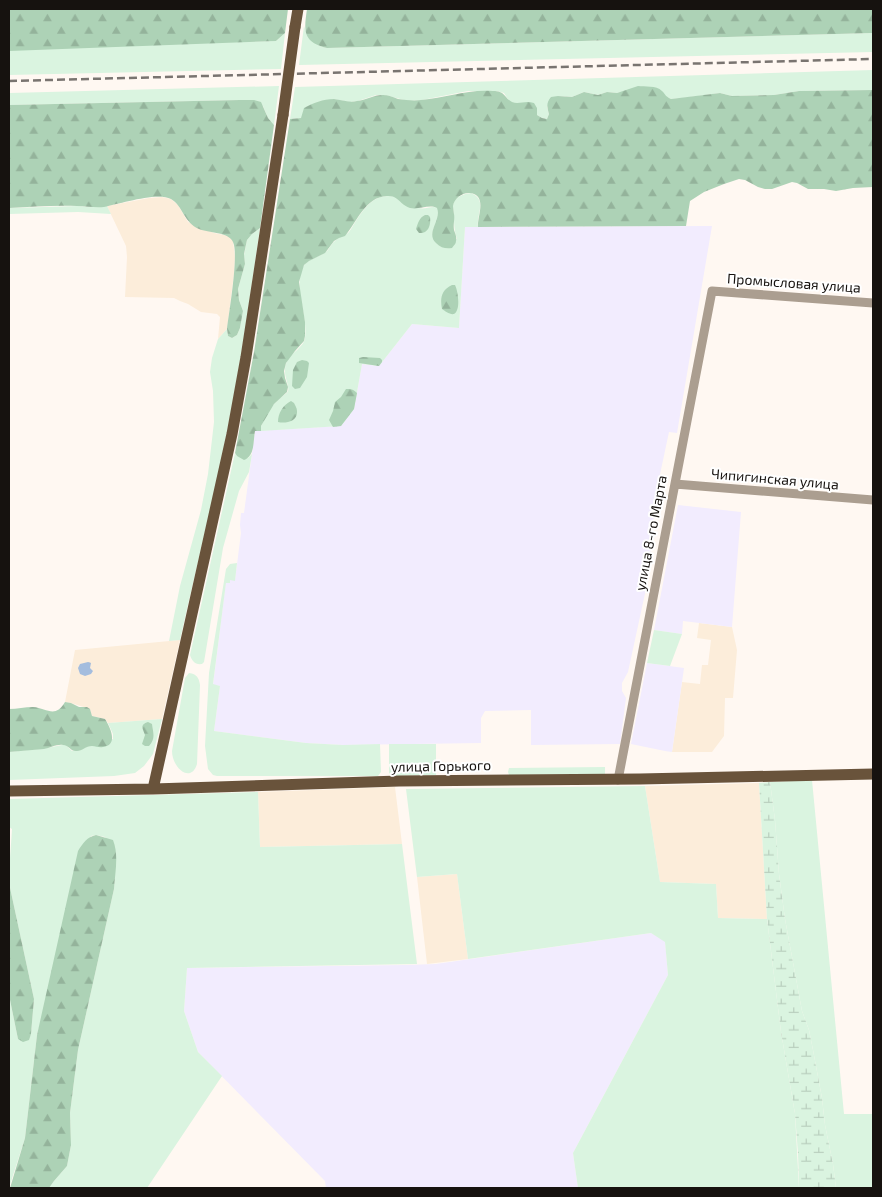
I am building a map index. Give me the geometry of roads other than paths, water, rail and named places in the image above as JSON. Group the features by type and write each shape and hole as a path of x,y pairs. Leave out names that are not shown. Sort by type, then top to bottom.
{"main road":[{"path":"153,789 232,434 257,289 298,9"},
{"name":"улица Горького","path":"9,791 153,789 399,781 618,780 873,774"}],"street":[{"name":"Промысловая улица","path":"712,291 873,303"},
{"name":"улица 8-го Марта","path":"618,780 712,291"},
{"name":"Чипигинская улица","path":"675,484 873,500"}],"water":[{"path":"91,663 90,668 93,671 91,674 85,676 80,674 78,668 80,664"}],"railway":[{"path":"9,81 873,59"}]}
